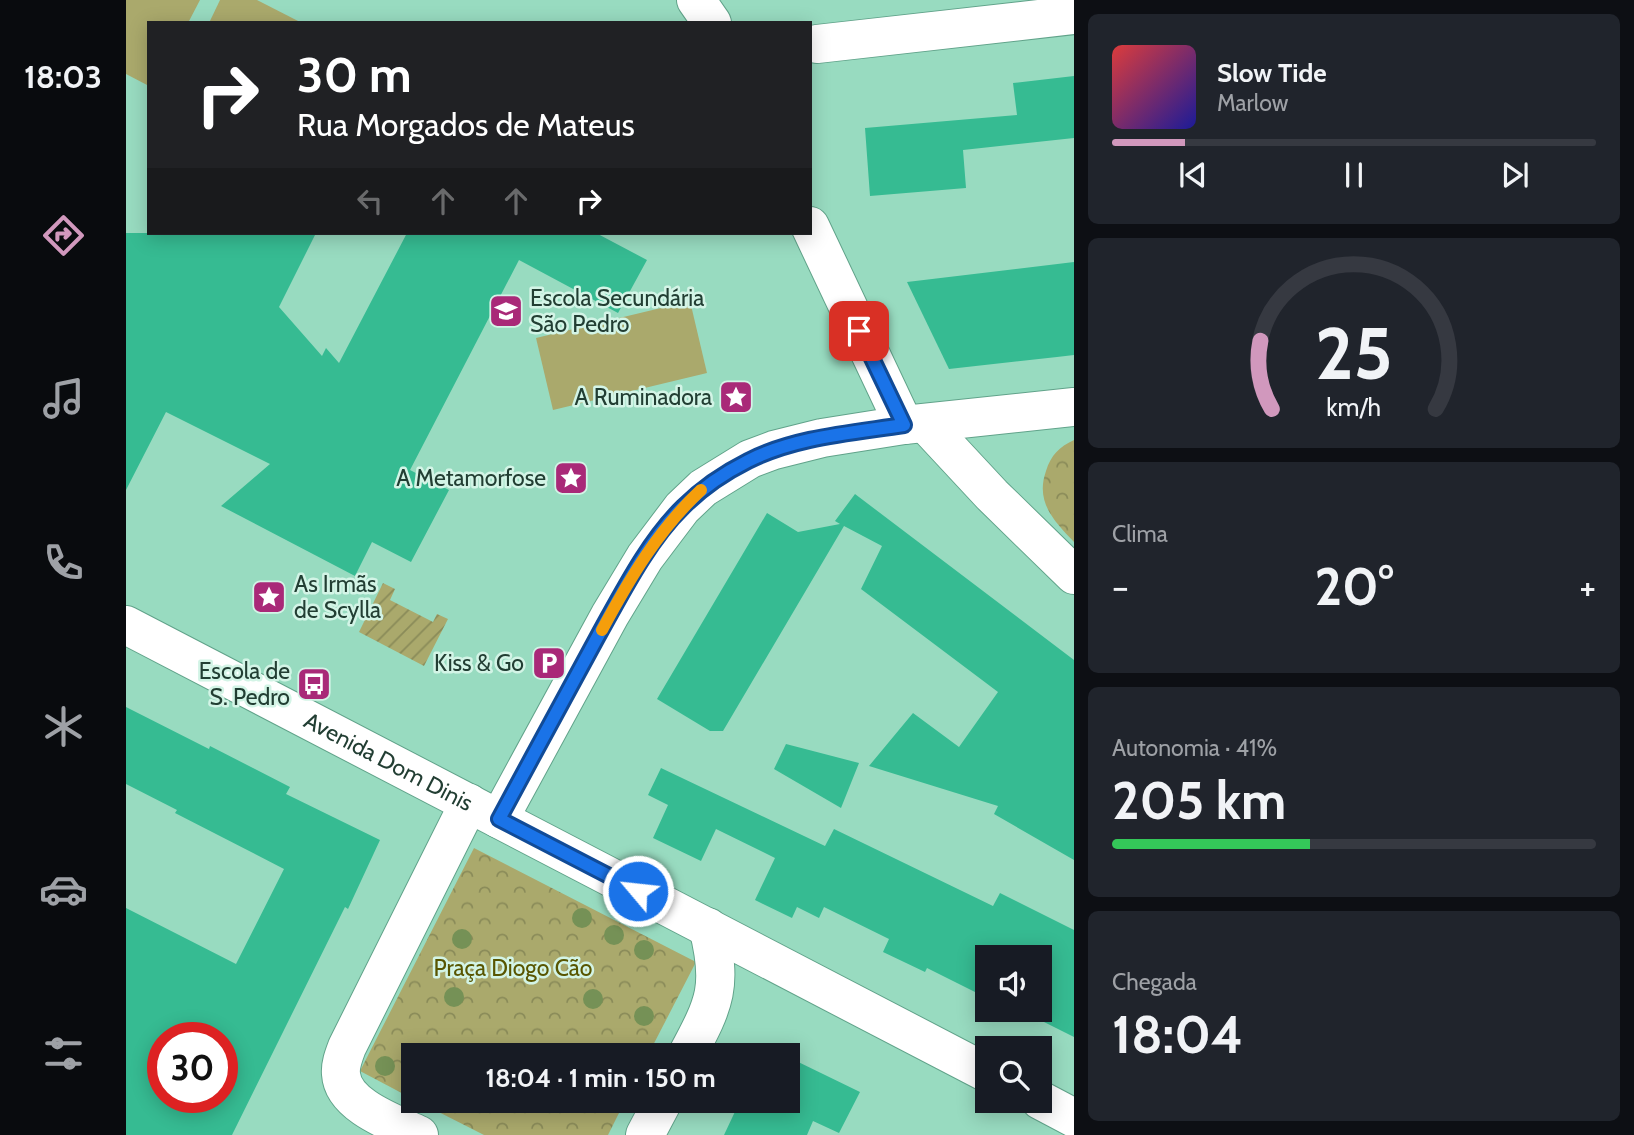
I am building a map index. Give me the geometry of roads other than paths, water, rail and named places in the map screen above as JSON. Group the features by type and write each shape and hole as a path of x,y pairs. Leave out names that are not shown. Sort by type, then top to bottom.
{"street":[{"path":"696,0 711,21"},
{"path":"817,44 1074,15"},
{"path":"812,230 914,424 1074,575"},
{"path":"419,1135 370,1110 349,1095 341,1074 347,1047 484,811 625,588 663,530 681,508 703,488 727,472 774,450 822,438 914,424 1074,407"},
{"name":"Avenida Dom Dinis","path":"126,625 975,1067"},
{"path":"693,1043 707,1016 716,980 716,963 708,927"},
{"path":"1052,1106 1074,1118"},
{"path":"645,1135 657,1113"}],"place":[{"name":"Escola Secundária São Pedro","path":"506,311"},
{"name":"A Ruminadora","path":"736,397"},
{"name":"A Metamorfose","path":"571,478"},
{"name":"As Irmãs de Scylla","path":"269,597"},
{"name":"Kiss & Go","path":"549,663"},
{"name":"Escola de S. Pedro","path":"314,684"}],"park label":[{"name":"Praça Diogo Cão","path":"513,968"}]}
